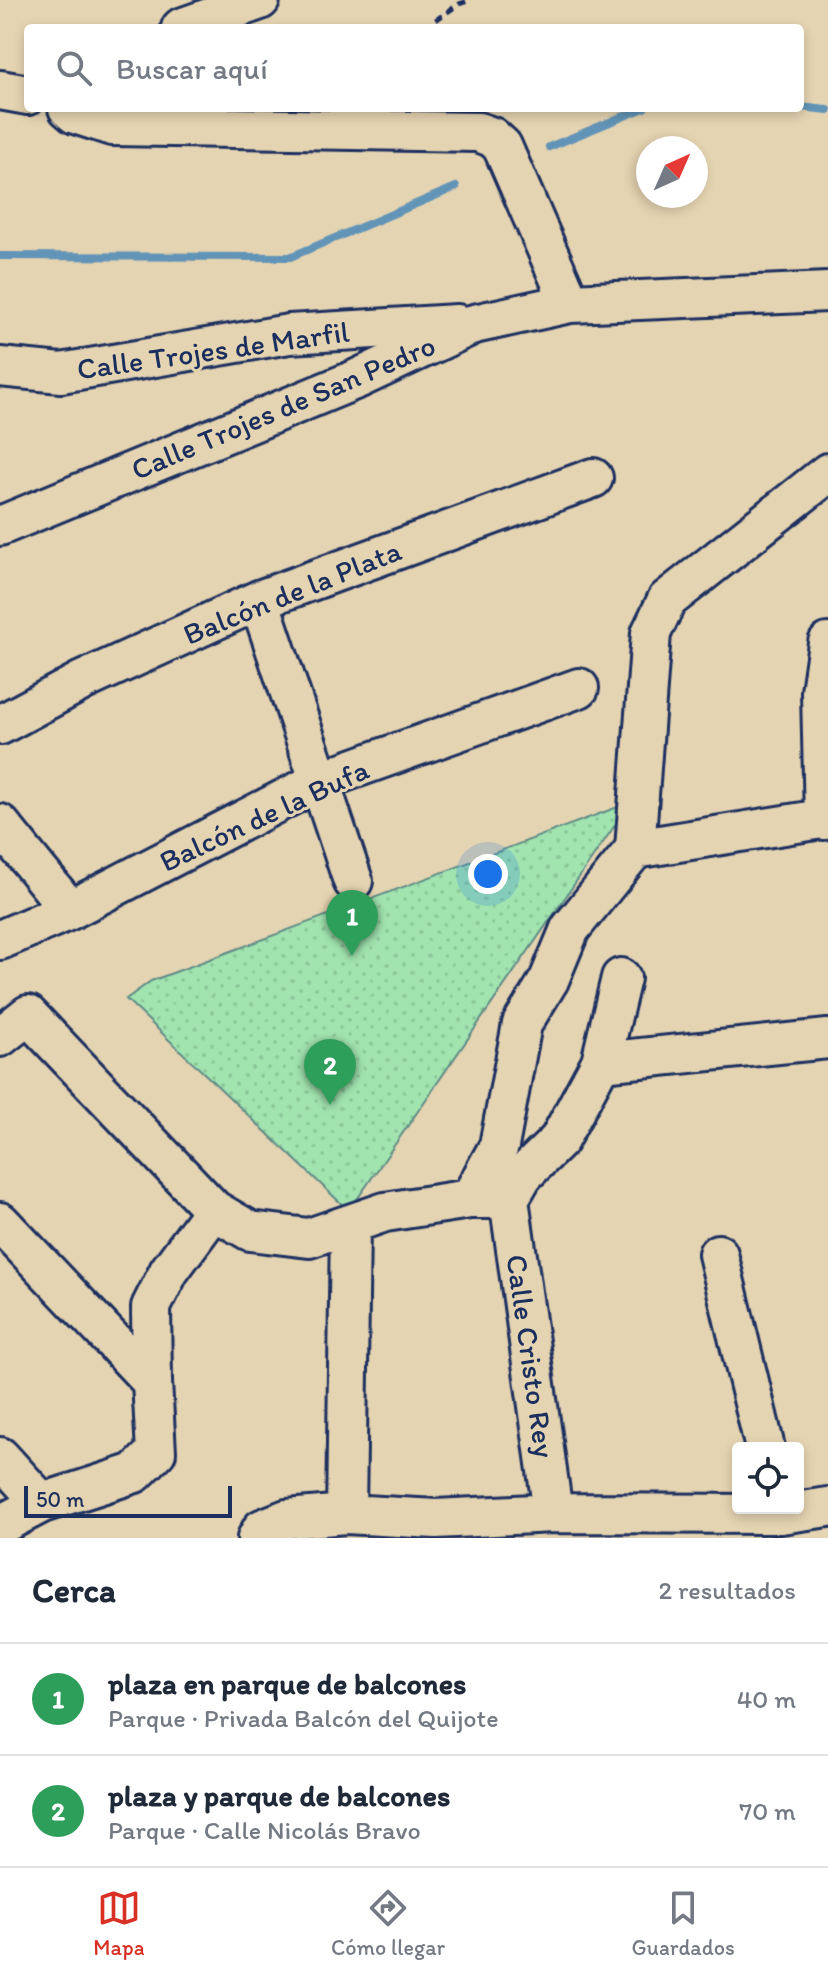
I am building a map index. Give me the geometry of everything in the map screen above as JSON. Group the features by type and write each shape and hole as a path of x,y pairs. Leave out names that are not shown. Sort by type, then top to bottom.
{"street":[{"path":"192,24 260,0"},
{"path":"0,90 24,94"},
{"path":"73,112 112,126 478,132 492,137 502,146 570,303"},
{"name":"Calle Trojes de San Pedro","path":"0,526 357,379 474,324 570,303 828,292"},
{"name":"Calle Trojes de Marfil","path":"0,367 61,373 289,334 474,324"},
{"path":"470,1199 499,1146 522,1024 549,980 570,929 635,849 651,633 667,600 828,473"},
{"name":"Balcón de la Plata","path":"0,725 82,681 259,600 593,478"},
{"path":"259,600 353,881"},
{"path":"635,849 826,819 821,692 828,643"},
{"name":"Balcón de la Bufa","path":"0,940 70,910 319,781 579,688"},
{"path":"0,824 70,910"},
{"path":"14,1026 214,1210 250,1231 309,1238 385,1212 470,1199 509,1199 523,1175 559,1140 601,1062 621,978"},
{"path":"601,1062 828,1039"},
{"name":"Calle Cristo Rey","path":"509,1199 553,1513"},
{"path":"0,1525 42,1503 135,1473 156,1452 151,1307 169,1271 214,1210"},
{"path":"0,1222 152,1382"},
{"path":"346,1514 350,1226"},
{"path":"718,1254 764,1442"},
{"path":"0,1457 42,1503"},
{"path":"804,1509 828,1507"},
{"path":"260,1534 287,1519 346,1514 511,1527 553,1513 687,1526 761,1514"}],"path":[{"path":"430,24 459,4 471,0"}],"green space":[{"path":"631,802 349,1211 126,999 151,981"}],"waterway":[{"path":"804,107 828,110"},
{"path":"549,147 634,112"},
{"path":"0,256 290,257 456,187"}],"place":[{"name":"plaza en parque de balcones","path":"352,956"},
{"name":"plaza y parque de balcones","path":"330,1105"}]}
